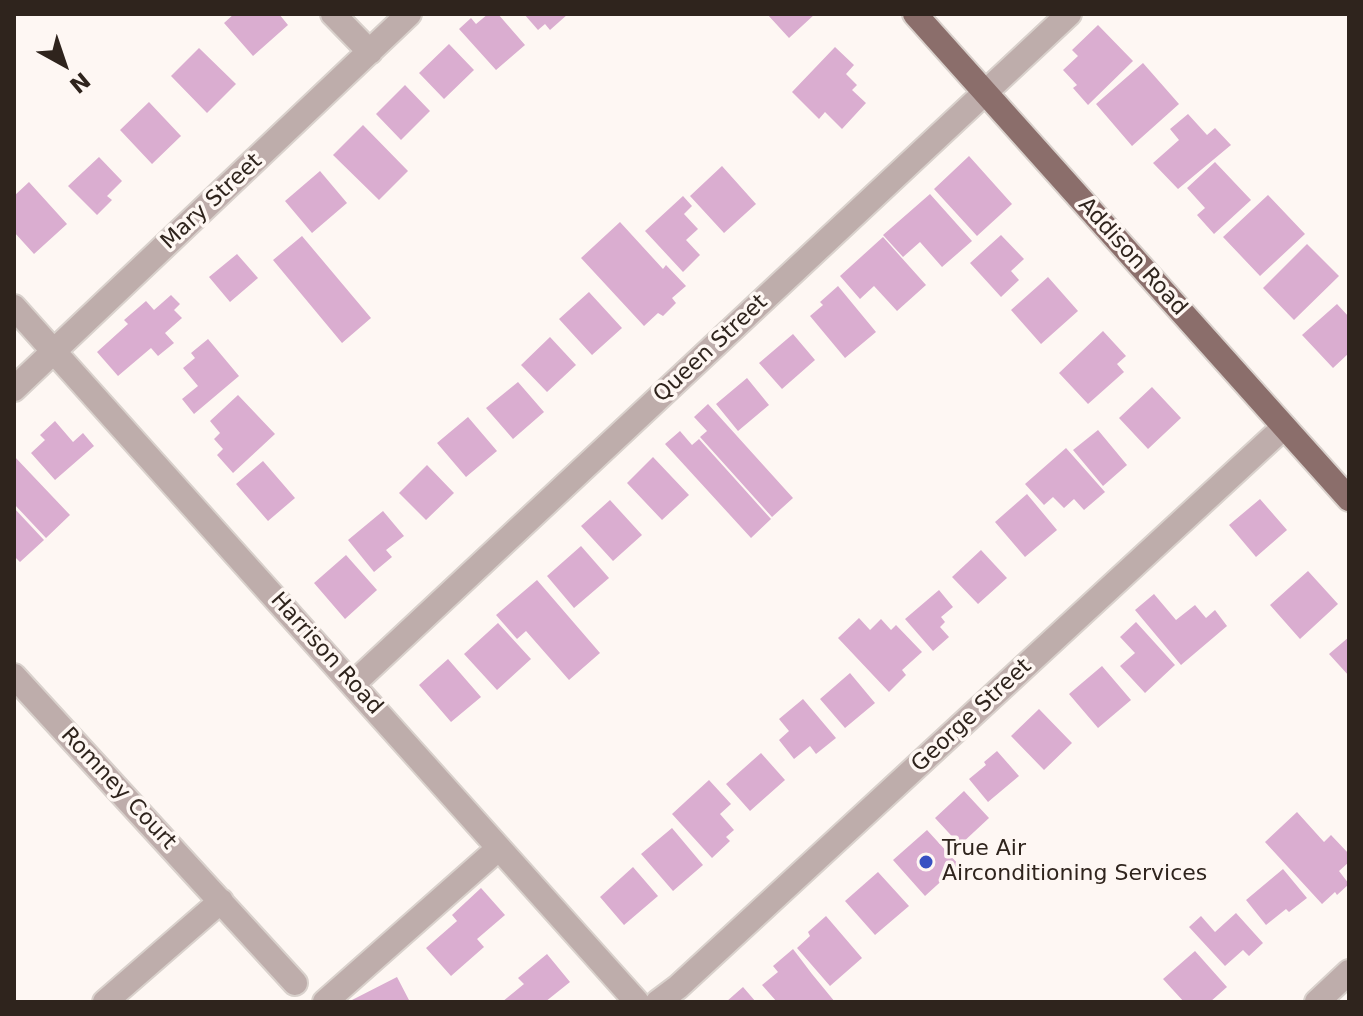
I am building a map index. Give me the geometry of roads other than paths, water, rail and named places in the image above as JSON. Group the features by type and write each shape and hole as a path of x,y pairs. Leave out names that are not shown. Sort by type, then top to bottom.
{"main road":[{"name":"Addison Road","path":"915,14 1349,499"}],"street":[{"path":"333,14 370,52"},
{"name":"Mary Street","path":"14,389 409,14"},
{"name":"Queen Street","path":"353,684 1069,14"},
{"name":"Harrison Road","path":"14,307 637,1002"},
{"name":"George Street","path":"658,1002 678,987 1284,427"},
{"name":"Romney Court","path":"14,676 295,983"},
{"path":"325,1002 499,848"},
{"path":"105,1002 221,901"},
{"path":"1317,1002 1349,972"}],"place":[{"name":"True Air Airconditioning Services","path":"926,862"}]}
